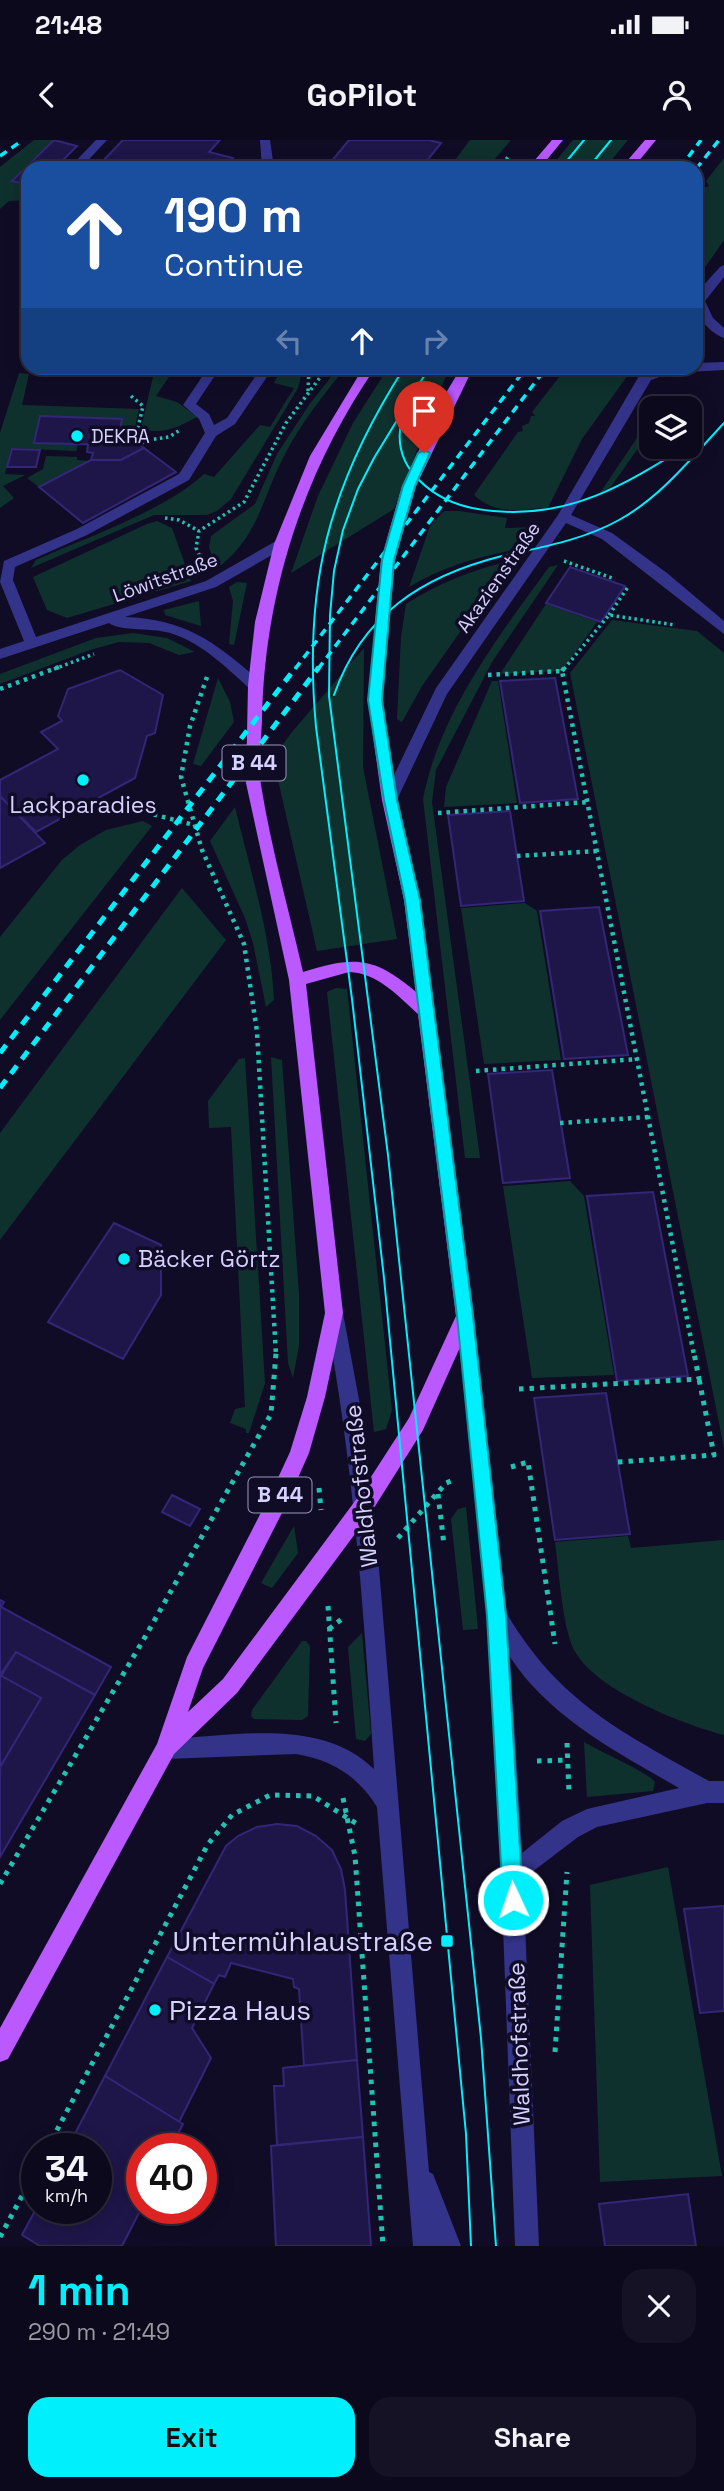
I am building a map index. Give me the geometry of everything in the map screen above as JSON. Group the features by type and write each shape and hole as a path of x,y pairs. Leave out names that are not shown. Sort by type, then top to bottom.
{"main road":[{"path":"540,161 558,140"},
{"path":"633,161 651,140"},
{"name":"B 44","path":"297,981 253,783 255,685 262,622 281,544 316,456 364,375"},
{"name":"Waldhofstraße","path":"464,375 409,486 388,560 375,700 390,800 412,900 465,1316"},
{"path":"297,981 347,965 364,966 396,985 427,1012"},
{"name":"Waldhofstraße","path":"297,981 334,1313"},
{"name":"B 44","path":"0,2051 166,1749 194,1664 278,1500 299,1452 316,1397 334,1313"},
{"name":"B 44","path":"166,1749 230,1686 365,1504 416,1424 465,1316"}],"street":[{"path":"82,161 102,140"},
{"path":"265,140 267,161"},
{"path":"703,296 724,269"},
{"path":"703,312 708,320 724,334"},
{"path":"703,367 724,366"},
{"path":"209,375 189,405 205,417 211,433"},
{"path":"32,643 6,580 9,564 82,532 184,477 211,433 231,421 262,375"},
{"name":"Akazienstraße","path":"390,800 441,692 564,517 647,375"},
{"path":"564,517 607,536 662,576 722,628"},
{"name":"Löwitstraße","path":"0,654 211,584 281,544"},
{"name":"Löwitstraße","path":"98,622 145,621 183,629 215,650 255,685"},
{"name":"Waldhofstraße","path":"334,1313 351,1392 365,1504 399,1984 425,2246"},
{"name":"Waldhofstraße","path":"465,1316 497,1616 512,1874 527,2246"},
{"path":"497,1616 527,1664 564,1703 591,1725 715,1792"},
{"path":"166,1749 296,1744 317,1746 353,1762 367,1775 388,1804"},
{"path":"512,1874 570,1829 595,1817 715,1792"},
{"path":"415,2156 449,2246"}],"path":[{"path":"308,392 309,375"},
{"path":"211,584 197,548 199,531 244,502 286,423 321,375"},
{"path":"131,396 143,406 137,432 148,440 140,444"},
{"path":"488,675 562,671 609,615 630,584 563,561"},
{"path":"609,615 701,628 722,628"},
{"path":"0,1884 145,1637 271,1414 277,1367 257,1032 244,944 202,850 181,777 190,726 215,650"},
{"path":"0,689 95,653"},
{"path":"562,671 714,1455 618,1462"},
{"path":"561,707 569,706"},
{"path":"572,768 581,768"},
{"path":"438,813 588,802"},
{"path":"129,808 194,825"},
{"path":"517,856 597,851"},
{"path":"606,943 615,942"},
{"path":"620,1017 629,1016"},
{"path":"476,1071 638,1059"},
{"path":"560,1123 649,1117"},
{"path":"662,1235 671,1235"},
{"path":"679,1328 689,1327"},
{"path":"519,1389 699,1379"},
{"path":"329,1629 360,1605 393,1544 446,1483 528,1462"},
{"path":"438,1492 444,1545"},
{"path":"531,1761 568,1760"},
{"path":"55,2133 208,1844 232,1815 270,1795 313,1796 345,1816 355,1856 383,2246"},
{"path":"554,2060 570,1829"},
{"path":"0,2237 21,2198"}],"green space":[{"path":"34,140 53,140 31,161 21,161 21,171 11,181 21,184 21,200 9,201 0,209 0,167"},
{"path":"470,140 511,140 493,161 454,161"},
{"path":"573,140 628,140 611,161 556,161"},
{"path":"724,158 724,240 703,270 703,188 709,186 706,181"},
{"path":"19,373 29,375 22,405 139,409 135,427 124,433 120,429 121,419 40,416 34,442 78,444 76,451 11,448 5,474 25,475 3,486 14,498 0,508 0,433"},
{"path":"153,375 170,375 156,396 177,402 197,417 164,430 141,429"},
{"path":"278,375 301,375 298,388 231,499 217,511 207,515 154,515 31,568 36,560 169,500 204,474 214,477 260,425 270,427 294,388 274,383"},
{"path":"333,375 340,375 290,444 258,517 242,544 216,569 209,547 211,536 255,504 277,454"},
{"path":"384,375 446,375 394,509 291,573 318,496 353,423"},
{"path":"561,375 628,375 582,439 548,508 509,510 491,506 474,495 518,432 523,431 522,426 529,423 531,416 535,416 532,412"},
{"path":"639,435 639,447 610,488 600,493"},
{"path":"46,456 77,457 77,460 89,461 39,487 27,478 43,469"},
{"path":"444,511 507,518 505,528 534,527 519,549 462,563 409,587 430,526"},
{"path":"157,521 172,528 191,581 67,618 47,610 33,577"},
{"path":"510,561 422,686 402,722 397,719 401,637 406,604 456,578"},
{"path":"558,565 492,662 436,770 432,802 480,1158 465,1158 423,799 443,736 473,677 549,567"},
{"path":"237,582 247,583 234,645 229,644 233,601 229,587"},
{"path":"199,601 201,626 165,615 164,610"},
{"path":"546,604 597,622 562,671 500,674"},
{"path":"612,620 697,631 724,653 724,1448 570,673"},
{"path":"133,633 167,638 195,652 179,655 149,643 119,642 90,650 0,684 0,674 96,638"},
{"path":"364,648 363,767 397,939 317,951 273,758"},
{"path":"218,678 230,702 234,722 201,766 193,764"},
{"path":"492,681 498,681 517,803 444,807 446,787"},
{"path":"235,807 269,951 274,1000 266,1007 245,918 210,841"},
{"path":"143,821 152,826 0,1020 0,937 62,860 80,845 106,830"},
{"path":"182,888 226,940 0,1240 0,1133"},
{"path":"525,903 537,911 561,1060 484,1064 461,908"},
{"path":"336,988 347,989 392,1410 386,1429 374,1432 327,992"},
{"path":"271,1057 282,1060 299,1294 299,1346 293,1378 288,1363"},
{"path":"245,1058 265,1383 249,1433 246,1433 246,1429 230,1423 235,1409 245,1407 231,1127 209,1128 208,1101 239,1059"},
{"path":"570,1181 584,1196 614,1375 532,1378 503,1186"},
{"path":"466,1507 478,1629 463,1630 451,1519 458,1509"},
{"path":"294,1526 298,1553 272,1588 261,1583"},
{"path":"628,1536 631,1548 724,1540 724,1735 685,1723 618,1691 583,1663 573,1648 564,1611 555,1542"},
{"path":"362,1633 371,1734 365,1741 356,1739 348,1647"},
{"path":"302,1641 306,1641 310,1646 308,1716 302,1720 254,1719 251,1716 252,1710"},
{"path":"584,1742 651,1778 655,1782 653,1791 587,1797"},
{"path":"668,1867 722,2176 600,2182 590,1885"}],"building":[{"path":"54,140 77,146 62,161 32,161"},
{"path":"123,140 220,140 209,152 233,158 230,161 103,161"},
{"path":"349,140 429,140 441,143 427,161 332,161"},
{"path":"21,172 21,183 12,181"},
{"name":"DEKRA","path":"40,416 122,419 117,445 34,443"},
{"path":"120,429 144,448 121,460 91,460 93,453 87,452 88,445 117,445"},
{"path":"144,448 176,472 83,523 39,487 91,460 121,460"},
{"path":"12,449 40,450 36,467 7,467"},
{"path":"570,567 625,586 601,622 546,603"},
{"path":"120,670 163,695 155,733 147,736 135,778 36,832 0,796 0,780 58,749 41,732 62,721 58,716 68,689"},
{"path":"555,678 578,799 520,803 500,681"},
{"path":"0,796 45,843 0,868"},
{"path":"510,811 524,901 461,906 448,815"},
{"path":"599,907 628,1055 564,1059 540,911"},
{"path":"552,1070 570,1178 503,1183 488,1074"},
{"path":"653,1192 688,1376 617,1381 587,1196"},
{"path":"114,1223 161,1245 161,1295 123,1359 48,1322"},
{"path":"606,1393 630,1534 555,1540 534,1398"},
{"path":"172,1495 200,1509 190,1526 162,1512"},
{"path":"0,1600 4,1602 1,1607 111,1667 95,1695 16,1652 0,1675"},
{"path":"16,1652 95,1695 0,1857 0,1767 41,1698 1,1676"},
{"path":"0,1675 41,1698 0,1767"},
{"path":"277,1824 297,1826 316,1836 332,1850 341,1869 345,1890 357,2060 304,2066 299,1989 294,1987 293,1979 231,1963 225,1977 219,1975 214,1984 167,1957 226,1846 238,1836 257,1827"},
{"path":"724,1906 724,2011 700,2013 684,1909"},
{"path":"167,1957 214,1984 192,2028 211,2058 179,2122 105,2076"},
{"path":"357,2060 363,2137 277,2145 274,2086 284,2086 283,2068"},
{"path":"105,2076 183,2124 178,2133 126,2133 126,2224 133,2224 122,2246 40,2246 22,2235 28,2224 112,2224 112,2133 75,2133"},
{"path":"363,2137 371,2246 276,2246 271,2146"},
{"path":"688,2194 696,2246 605,2246 599,2204"}],"tram line":[{"path":"567,161 584,140"},
{"path":"594,161 611,140"},
{"path":"400,375 356,454 339,497 318,583 313,676 316,727 352,999 384,1278 466,2134 471,2246"},
{"path":"425,375 374,458 358,489 343,530 334,571 330,615 329,696 388,1155 481,2038 496,2246"},
{"path":"402,418 400,444 405,460 414,474 436,494 473,508 521,512 572,504 618,486 666,459"},
{"path":"334,695 361,642 378,621 398,603 421,588 473,564 577,538 619,520 662,488 724,423"}],"railway":[{"path":"0,156 23,140"},
{"path":"685,161 701,140"},
{"path":"702,161 719,140"},
{"path":"295,669 521,375"},
{"path":"318,669 541,375"},
{"path":"0,1053 296,667"},
{"path":"0,1088 319,667"}],"place":[{"name":"DEKRA","path":"77,436"},
{"name":"Lackparadies","path":"83,780"},
{"name":"Bäcker Görtz","path":"124,1259"},
{"name":"Untermühlaustraße","path":"447,1941"},
{"name":"Pizza Haus","path":"155,2010"}],"route":[{"path":"424,453 409,486 388,560 375,700 390,800 412,900 465,1316 497,1616 513,1900"}]}
